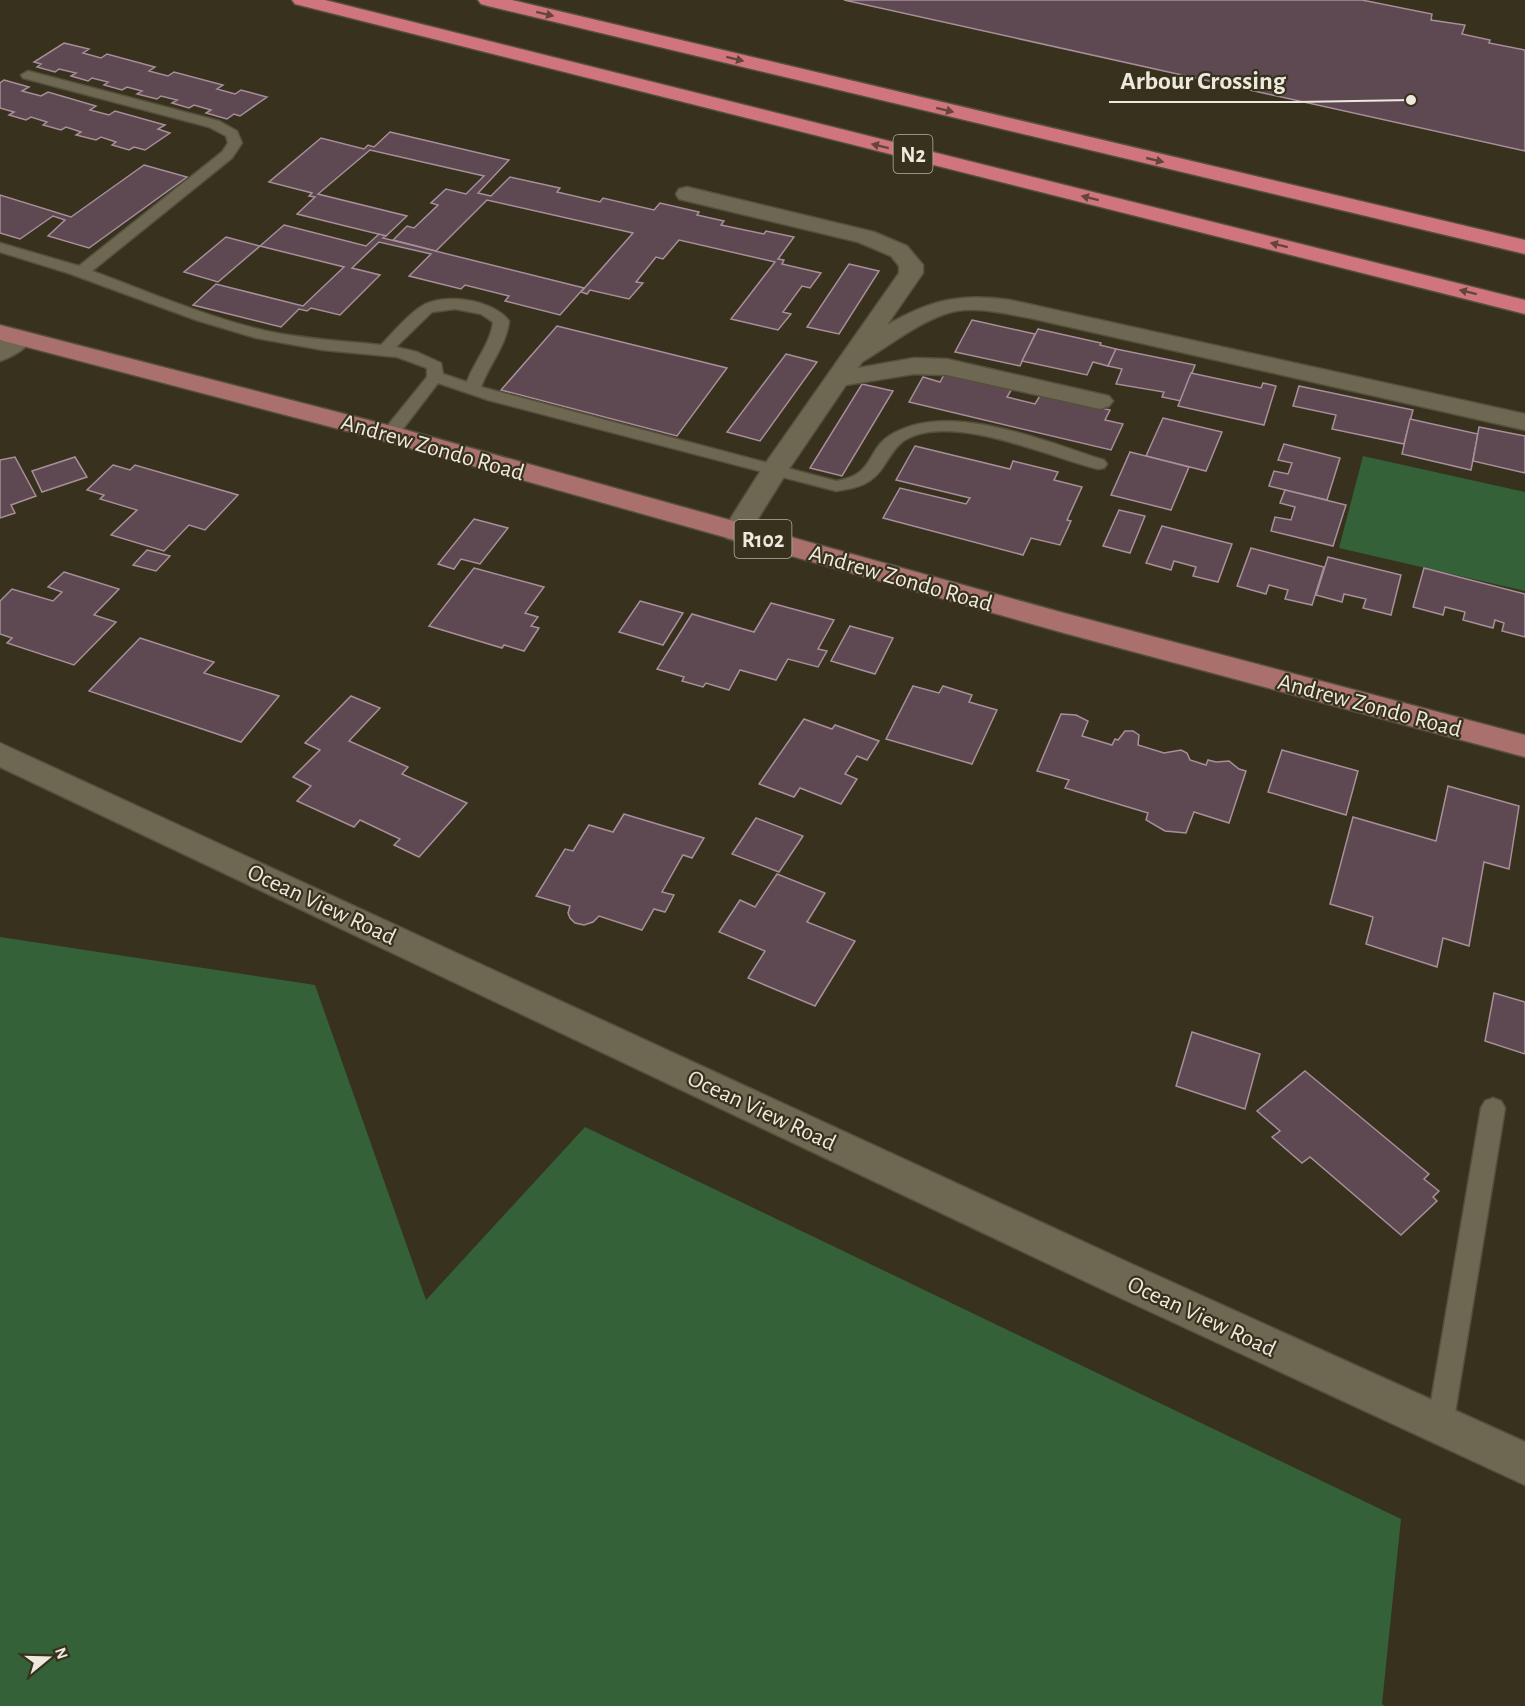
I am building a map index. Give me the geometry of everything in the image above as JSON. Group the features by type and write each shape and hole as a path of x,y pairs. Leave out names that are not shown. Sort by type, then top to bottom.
{"highway":[{"name":"N2","path":"302,0 1525,307"},
{"name":"N2","path":"488,0 1525,247"}],"main road":[{"name":"Andrew Zondo Road","path":"7,341 390,434 1064,623 1525,746"}],"street":[{"path":"687,194 866,237 899,251 911,265 911,273 736,532"},
{"path":"853,357 927,315 956,304 969,303 1010,308 1142,336 1436,405 1525,422"},
{"path":"838,379 914,366 947,367 1100,401"},
{"name":"Ocean View Road","path":"0,754 1101,1269 1525,1464"}],"lane":[{"path":"28,75 214,124 232,134 235,143 227,155 81,272"},
{"path":"0,247 81,272 211,321 276,338 383,351 428,360 435,366 435,378 390,434"},
{"path":"383,351 427,309 434,306 450,303 493,314 501,321 500,332 480,368 471,391"},
{"path":"435,378 471,391 836,486 851,485 870,476 888,446 902,434 917,428 939,425 966,428 1005,437 1098,464"},
{"path":"1440,1425 1492,1108"}],"green space":[{"path":"1363,456 1525,492 1525,591 1339,548"},
{"path":"0,937 315,985 426,1300 585,1127 1401,1519 1382,1704 1385,1706 0,1706"}],"building":[{"path":"844,0 1362,0 1432,14 1431,20 1465,25 1462,34 1490,40 1489,43 1525,50 1525,151"},
{"path":"64,43 89,49 83,53 101,58 107,54 155,67 149,71 168,76 174,72 223,85 217,89 235,94 241,90 267,97 240,116 234,114 227,119 206,113 211,110 194,105 189,108 172,103 177,100 161,96 157,99 137,94 142,91 127,87 122,90 104,85 108,82 92,78 88,81 71,76 76,73 59,69 55,72 37,67 41,64 34,62"},
{"path":"4,80 29,87 22,91 41,96 48,92 96,106 90,110 109,115 115,111 165,125 158,129 170,133 145,150 134,147 129,150 112,145 116,142 101,137 96,140 76,135 81,132 66,127 61,130 43,125 47,122 31,117 26,120 9,115 14,112 0,108 0,83"},
{"path":"390,132 509,160 478,193 491,196 510,177 560,188 557,192 600,202 603,198 654,210 660,203 699,212 697,215 724,221 721,225 764,234 766,231 794,237 778,259 784,260 782,264 821,273 810,288 802,286 783,312 791,314 778,330 731,319 775,262 679,240 663,259 656,257 636,282 643,283 629,299 590,290 587,294 581,292 633,233 487,200 436,251 393,240 407,226 414,228 438,205 431,203 446,189 466,194 484,176 370,150 318,194 407,216 386,236 297,214 315,197 309,196 312,193 269,182 321,138 364,149 368,145 374,147"},
{"path":"144,165 187,177 89,248 48,236 65,220 53,216 20,239 0,233 0,195 71,217"},
{"path":"284,225 366,246 379,234 386,236 383,238 584,288 560,315 505,301 509,296 465,285 461,289 409,276 431,254 379,242 352,268 380,275 340,315 311,308 307,311 299,309 281,327 193,305 216,284 303,306 344,267 260,246"},
{"path":"226,237 260,246 218,282 184,272"},
{"path":"849,264 879,271 839,334 807,327"},
{"path":"972,320 1035,334 1020,366 955,352"},
{"path":"557,326 727,368 677,436 501,390"},
{"path":"1038,329 1101,343 1100,345 1116,349 1108,366 1093,362 1087,375 1022,361"},
{"path":"1116,349 1195,365 1181,401 1162,397 1164,392 1116,384 1122,369 1108,366"},
{"path":"786,354 817,362 760,441 727,432"},
{"path":"946,371 1013,387 1007,397 1035,404 1041,394 1110,410 1105,420 1123,424 1111,450 909,402 923,377 940,382"},
{"path":"1191,373 1261,388 1263,383 1276,386 1264,425 1178,406"},
{"path":"862,384 893,391 842,476 810,468"},
{"path":"1299,386 1413,410 1404,444 1332,429 1336,415 1293,406"},
{"path":"1163,418 1222,432 1206,471 1146,456"},
{"path":"1410,419 1478,434 1471,470 1402,454"},
{"path":"1479,427 1525,436 1525,473 1473,461"},
{"path":"1284,444 1340,458 1327,500 1269,486 1274,471 1288,474 1292,463 1278,460"},
{"path":"915,446 1010,469 1013,461 1058,472 1054,480 1082,487 1067,520 1071,521 1060,545 1031,538 1023,555 883,518 900,488 966,504 970,498 896,480"},
{"path":"1130,452 1189,467 1171,510 1111,495"},
{"path":"15,457 36,496 11,505 15,513 0,518 0,460"},
{"path":"75,457 87,477 42,492 32,471"},
{"path":"113,465 130,470 135,465 238,495 205,530 189,525 164,551 111,535 137,510 100,499 104,495 87,490"},
{"path":"1285,490 1346,505 1333,546 1271,531 1275,517 1291,520 1295,507 1280,503"},
{"path":"1119,510 1145,516 1130,553 1103,546"},
{"path":"474,519 508,528 480,564 461,559 454,569 438,564"},
{"path":"1162,526 1232,544 1218,582 1193,576 1196,567 1174,561 1171,570 1146,563"},
{"path":"1251,548 1324,567 1312,605 1285,599 1288,590 1269,585 1266,594 1237,586"},
{"path":"147,550 170,556 156,571 133,565"},
{"path":"1328,557 1401,575 1391,615 1363,608 1366,599 1344,594 1342,602 1316,595"},
{"path":"474,568 544,587 525,613 538,617 531,626 539,628 524,651 504,645 502,648 429,626"},
{"path":"1424,568 1525,594 1525,637 1502,631 1504,623 1495,620 1493,628 1463,620 1465,612 1445,607 1443,615 1413,607"},
{"path":"64,572 119,589 94,615 116,622 74,665 7,643 12,638 0,634 0,601 12,589 53,601 62,592 48,587"},
{"path":"640,601 683,613 663,645 619,632"},
{"path":"771,603 834,620 818,649 827,651 818,667 788,659 776,680 740,670 729,690 706,683 703,687 682,681 684,677 657,669 692,614 754,632"},
{"path":"850,626 893,638 875,674 831,661"},
{"path":"140,638 214,662 204,673 279,696 241,742 89,691"},
{"path":"913,686 939,693 943,686 972,695 969,702 997,710 972,764 886,739"},
{"path":"351,696 380,708 349,741 408,767 402,774 467,803 419,857 394,845 400,839 360,820 354,827 297,801 311,786 293,777 320,750 305,743"},
{"path":"1061,714 1076,715 1088,721 1082,736 1112,745 1115,739 1118,740 1125,731 1133,731 1139,735 1138,745 1164,753 1181,750 1187,753 1190,760 1206,765 1208,760 1229,761 1239,769 1246,771 1229,823 1194,812 1186,833 1165,831 1146,820 1148,813 1065,788 1069,780 1037,771"},
{"path":"804,719 832,729 835,725 879,741 867,760 857,756 845,774 857,779 841,804 800,788 794,797 759,784"},
{"path":"1282,750 1358,771 1346,815 1268,792"},
{"path":"1448,786 1519,806 1509,869 1484,862 1469,946 1443,938 1437,967 1366,944 1373,917 1330,904 1353,817 1436,841"},
{"path":"624,814 704,838 692,858 683,855 662,892 674,895 665,912 654,909 642,930 599,916 593,922 584,925 575,923 570,918 568,913 570,906 536,896 565,849 573,851 589,825 613,832"},
{"path":"756,818 803,836 779,872 732,854"},
{"path":"777,874 825,893 807,922 855,941 815,1006 748,978 765,951 719,932 740,900 755,907"},
{"path":"1494,993 1525,1002 1525,1054 1485,1041"},
{"path":"1192,1032 1260,1054 1245,1109 1176,1086"},
{"path":"1305,1071 1429,1174 1424,1179 1439,1191 1433,1197 1437,1201 1401,1235 1310,1157 1302,1163 1272,1137 1280,1131 1257,1111"}],"place":[{"name":"Arbour Crossing","path":"1411,100"}]}
